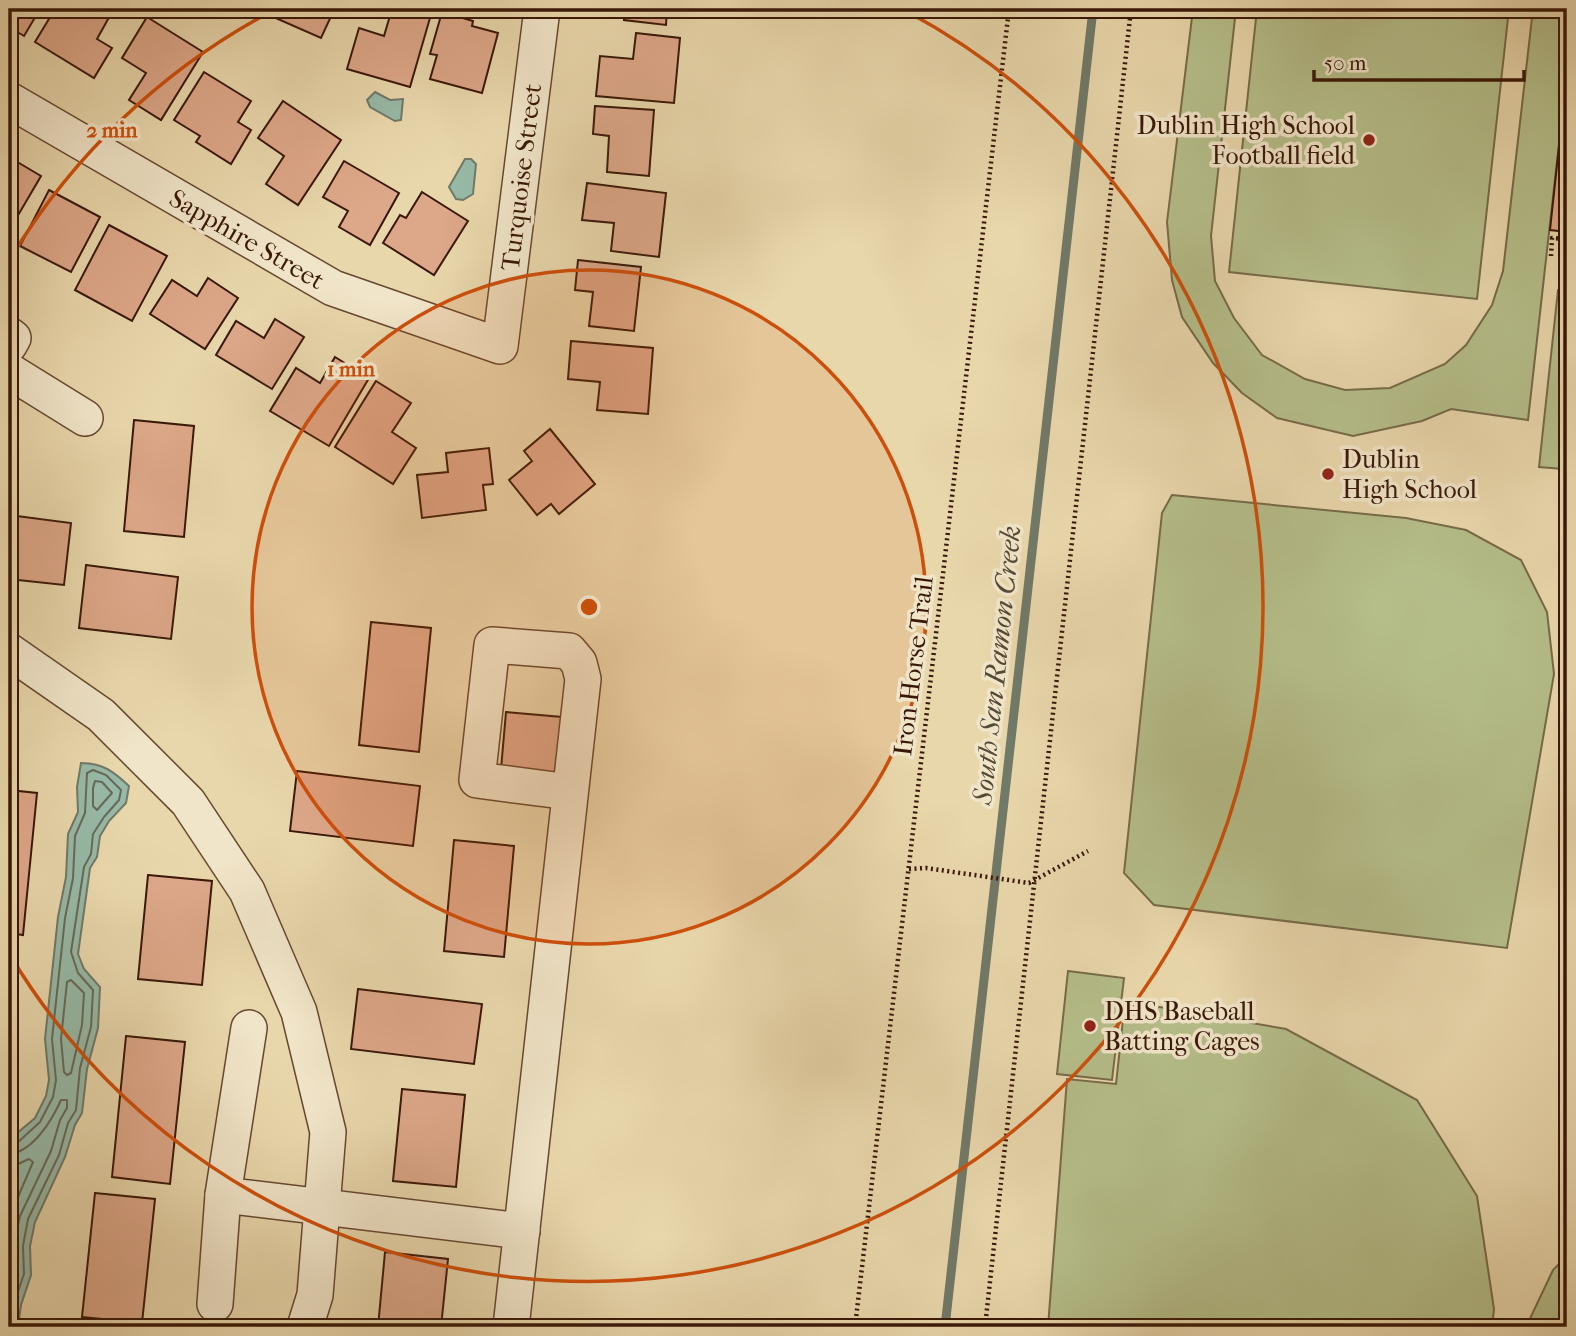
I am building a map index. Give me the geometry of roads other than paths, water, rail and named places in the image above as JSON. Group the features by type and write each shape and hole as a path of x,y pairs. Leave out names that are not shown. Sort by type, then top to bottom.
{"street":[{"name":"Turquoise Street","path":"500,345 542,9"},
{"name":"Sapphire Street","path":"9,100 333,288 500,345"},
{"path":"9,335 13,338 9,345"},
{"path":"9,371 85,418"},
{"path":"511,1327 583,679 579,663 569,651 492,645 477,780 570,792"},
{"path":"9,651 101,715 188,802 247,891 299,1013 328,1132 316,1295 305,1327"},
{"path":"215,1304 223,1195 249,1028"},
{"path":"223,1195 522,1231"}],"water":[{"path":"375,92 390,100 403,99 401,120 395,121 370,107 367,100"},
{"path":"465,159 471,159 476,164 473,194 463,200 456,199 449,187"},
{"path":"81,763 108,769 129,786 126,803 109,821 100,836 97,857 90,868 78,954 84,969 100,987 98,1028 87,1069 82,1113 35,1222 30,1246 31,1275 21,1305 18,1327 9,1327 9,1140 35,1118 46,1096 49,1080 45,1039 58,917 66,877 68,834 78,812 77,787"}],"waterway":[{"name":"South San Ramon Creek","path":"945,1327 1093,9"}],"place":[{"name":"Dublin High School Football field","path":"1369,140"},
{"name":"Dublin High School","path":"1328,474"},
{"name":"DHS Baseball Batting Cages","path":"1090,1026"}]}
